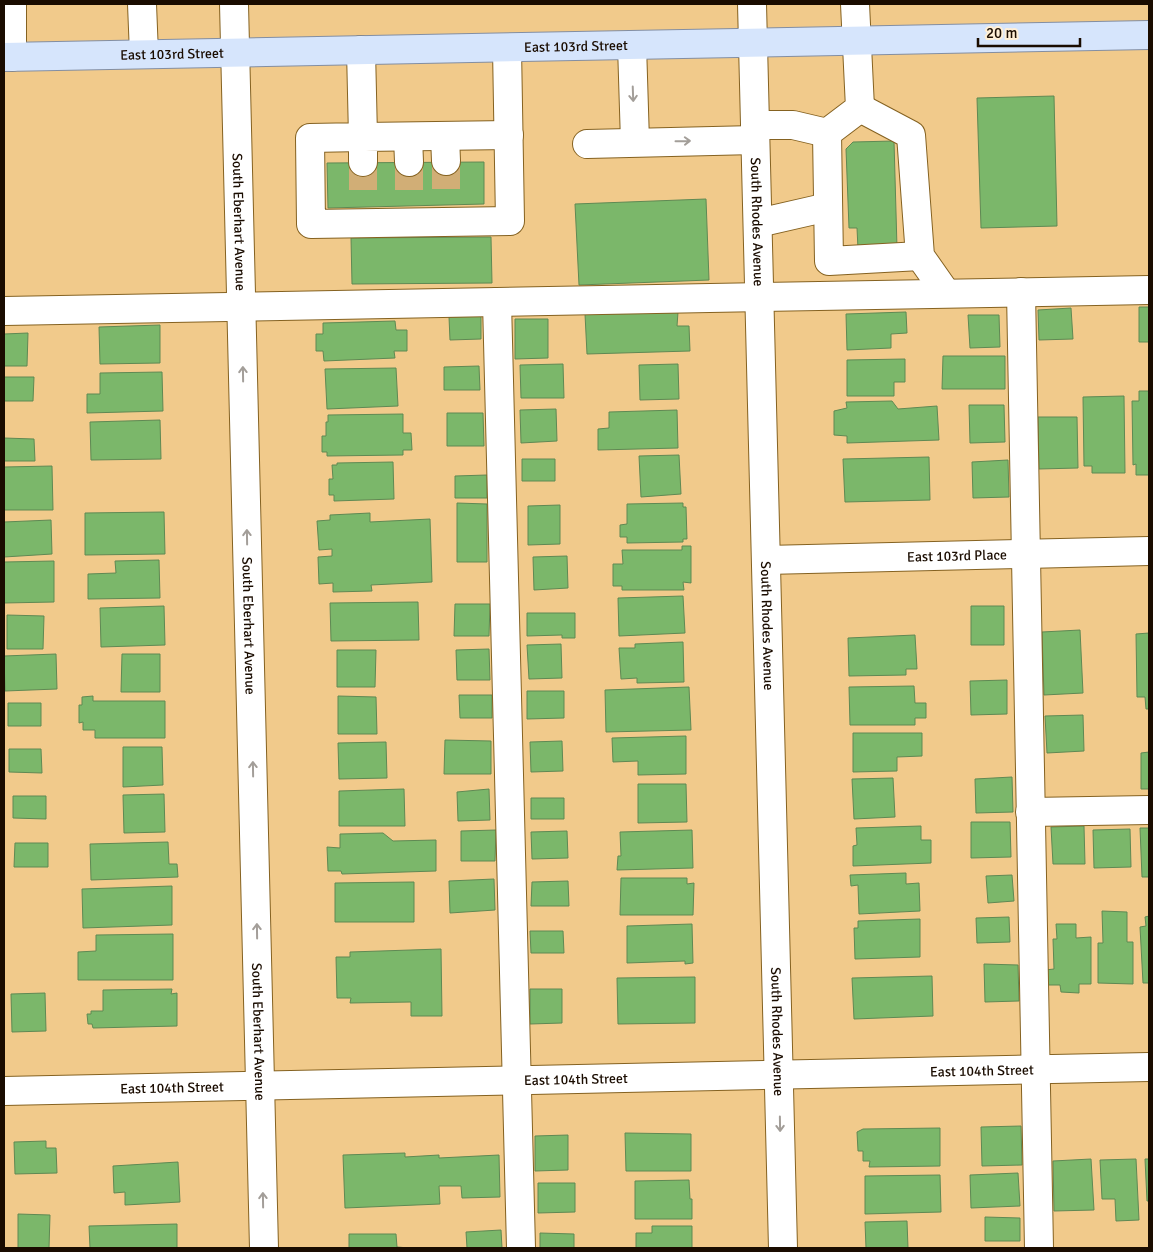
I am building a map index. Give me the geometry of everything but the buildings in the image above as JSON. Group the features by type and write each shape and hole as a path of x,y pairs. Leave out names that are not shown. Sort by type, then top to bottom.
{"main road":[{"name":"East 103rd Street","path":"8,57 1149,36"}],"street":[{"path":"8,57 12,4"},
{"path":"142,4 144,54"},
{"name":"South Eberhart Avenue","path":"234,4 264,1248"},
{"name":"South Rhodes Avenue","path":"752,4 782,1248"},
{"path":"856,4 860,108"},
{"path":"632,45 635,142"},
{"path":"507,48 509,135 510,221 446,211 409,213 363,212 311,224 310,138 363,149 409,150 446,148 509,135"},
{"path":"361,50 363,149"},
{"path":"827,133 860,108"},
{"path":"860,108 911,135 920,256 946,293"},
{"path":"586,144 755,132 793,125 827,133"},
{"path":"827,133 828,261 920,256"},
{"path":"758,223 828,206"},
{"path":"4,311 1149,290"},
{"path":"1021,292 1038,1248"},
{"path":"497,302 521,1248"},
{"name":"East 103rd Place","path":"766,560 1149,551"},
{"path":"1030,812 1149,810"},
{"name":"East 104th Street","path":"4,1091 1149,1068"}],"tunnel":[{"path":"446,161 446,200"},
{"path":"363,162 363,201"},
{"path":"409,162 409,203"}]}
